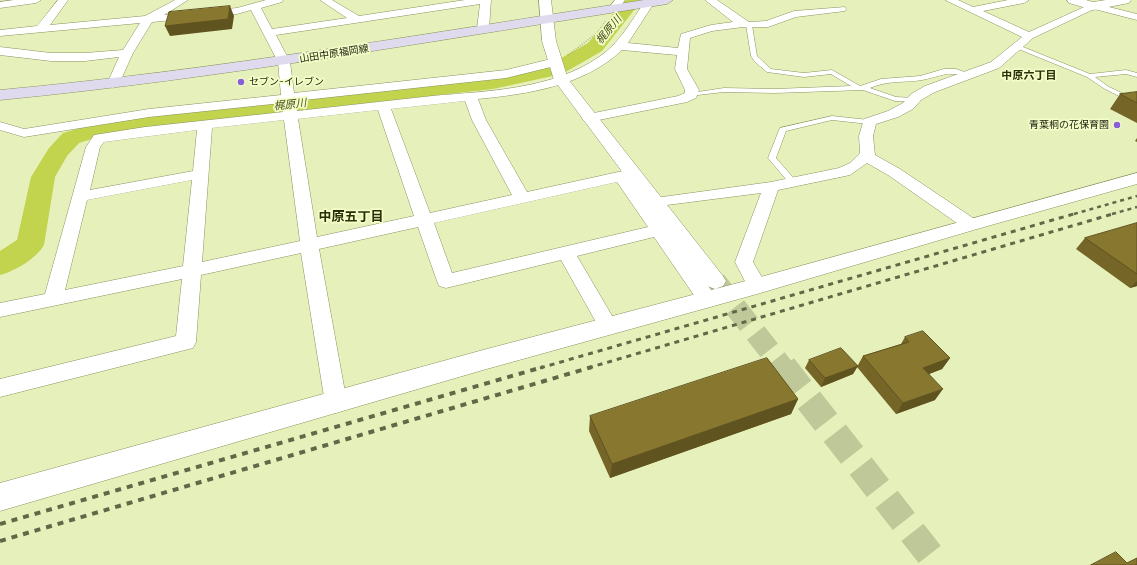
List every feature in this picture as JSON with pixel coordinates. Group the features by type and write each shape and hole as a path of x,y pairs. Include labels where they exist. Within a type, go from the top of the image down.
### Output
{"main road":[{"name":"山田中原福岡線","path":"1,95 113,84 284,62 617,6 667,0"}],"street":[{"path":"0,5 36,0"},
{"path":"41,29 63,0"},
{"path":"113,84 127,53 148,19 183,0"},
{"path":"0,33 237,11 278,0"},
{"path":"268,33 486,0 483,29"},
{"path":"545,0 545,18 558,71 627,175 659,230 711,290"},
{"path":"710,0 746,25"},
{"path":"589,118 682,99 690,95 692,90 681,69 686,36 711,28 768,24 794,14 841,9 833,0"},
{"path":"950,0 1029,36"},
{"path":"972,10 1024,0"},
{"path":"1073,0 1137,17"},
{"path":"655,203 771,187 834,175 855,166 866,158 868,154 866,136 869,122 893,114 908,106 914,99 930,89 967,74 995,65 1018,47 1029,36 1093,6 1125,0"},
{"path":"329,2 346,1"},
{"path":"329,2 358,19"},
{"path":"53,299 93,147 99,138 205,124 290,106 506,74 589,68 618,46 629,34 647,2"},
{"path":"255,6 284,62 308,244 336,403"},
{"path":"618,46 683,52"},
{"path":"0,51 51,57 85,57 127,53"},
{"path":"0,126 24,133 149,112 290,106 383,105 511,92 558,71"},
{"path":"470,96 478,120 522,198"},
{"path":"383,105 446,281 659,230"},
{"path":"0,388 186,342 205,124"},
{"path":"866,158 894,172 970,224"},
{"path":"79,197 201,174"},
{"path":"0,310 193,270 627,175"},
{"path":"627,175 655,203 711,290"},
{"path":"0,497 608,326 711,290 757,286 970,224 1137,178"},
{"path":"757,286 744,262 771,187"},
{"path":"566,252 608,326"}],"lane":[{"path":"746,25 753,41 751,46 752,52 769,71 804,75 832,72 861,88 896,99 914,99"},
{"path":"1018,47 1089,76 1107,88 1137,103"},
{"path":"690,95 724,90 775,91 861,88 881,82 921,78 944,71 956,71 967,74"},
{"path":"1089,76 1126,72 1137,75"},
{"path":"794,182 772,158 783,130 832,118 869,122"}],"path":[{"path":"558,71 577,50 596,34 617,6"}],"building":[{"path":"230,6 228,19 165,26 169,12"},
{"path":"1137,92 1137,103 1120,94"},
{"path":"1137,223 1137,274 1085,238"},
{"path":"923,331 950,358 923,368 943,389 903,403 863,356 909,342 905,337"},
{"path":"841,348 858,366 825,378 809,360"},
{"path":"767,358 798,399 612,464 590,416"},
{"path":"1116,552 1127,563 1137,558 1137,565 1091,565"}],"waterway":[{"name":"梶原川","path":"0,265 30,245 43,177 57,153 71,138 104,128 207,114 375,97 493,83 555,70 595,47 634,0"}],"tunnel":[{"path":"715,281 783,368"},
{"path":"783,367 938,565"}],"railway":[{"path":"1074,214 1137,196"},
{"path":"1112,214 1137,207"},
{"path":"540,368 1077,213"},
{"path":"588,368 1116,213"},
{"path":"0,524 543,367"},
{"path":"0,541 592,367"}],"place":[{"name":"セブン-イレブン","path":"241,82"},
{"name":"青葉桐の花保育園","path":"1117,125"}],"district":[{"name":"中原六丁目","path":"1029,76"},
{"name":"中原五丁目","path":"351,217"}]}
